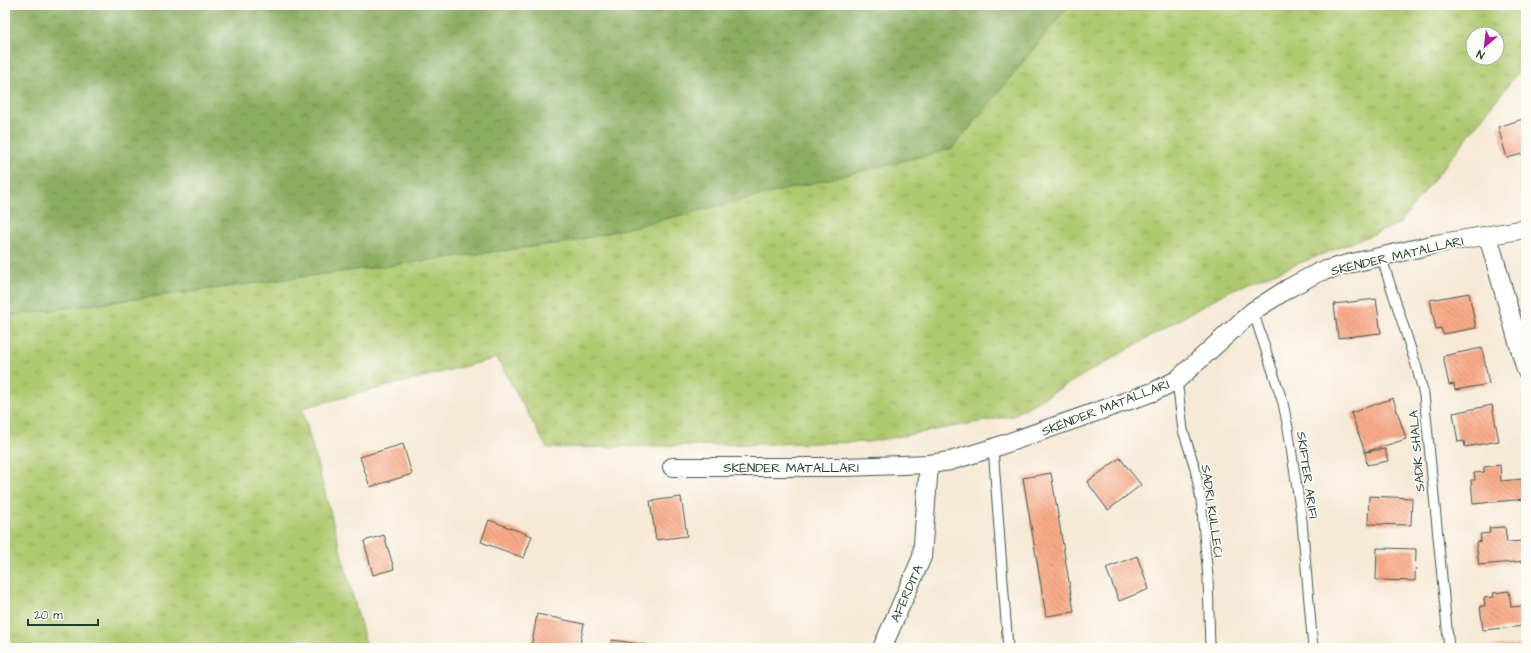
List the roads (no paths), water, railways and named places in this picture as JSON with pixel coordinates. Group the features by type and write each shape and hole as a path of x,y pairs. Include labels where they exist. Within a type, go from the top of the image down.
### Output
{"street":[{"name":"SKËNDER MATALLARI","path":"672,468 846,467 929,464 950,461 993,448 1153,392 1177,380 1254,311 1288,288 1319,272 1436,244 1526,229"},
{"path":"1488,236 1526,370"},
{"name":"AFËRDITA","path":"882,648 922,557 929,464"}],"lane":[{"name":"SADIK SHALA","path":"1381,256 1416,365 1424,395 1449,648"},
{"name":"SKIFTER ARIFI","path":"1254,311 1283,403 1288,428 1302,521 1313,648"},
{"name":"SADRI KULLECI","path":"1177,380 1183,430 1195,468 1201,500 1208,577 1210,648"},
{"path":"993,448 1008,648"}]}
